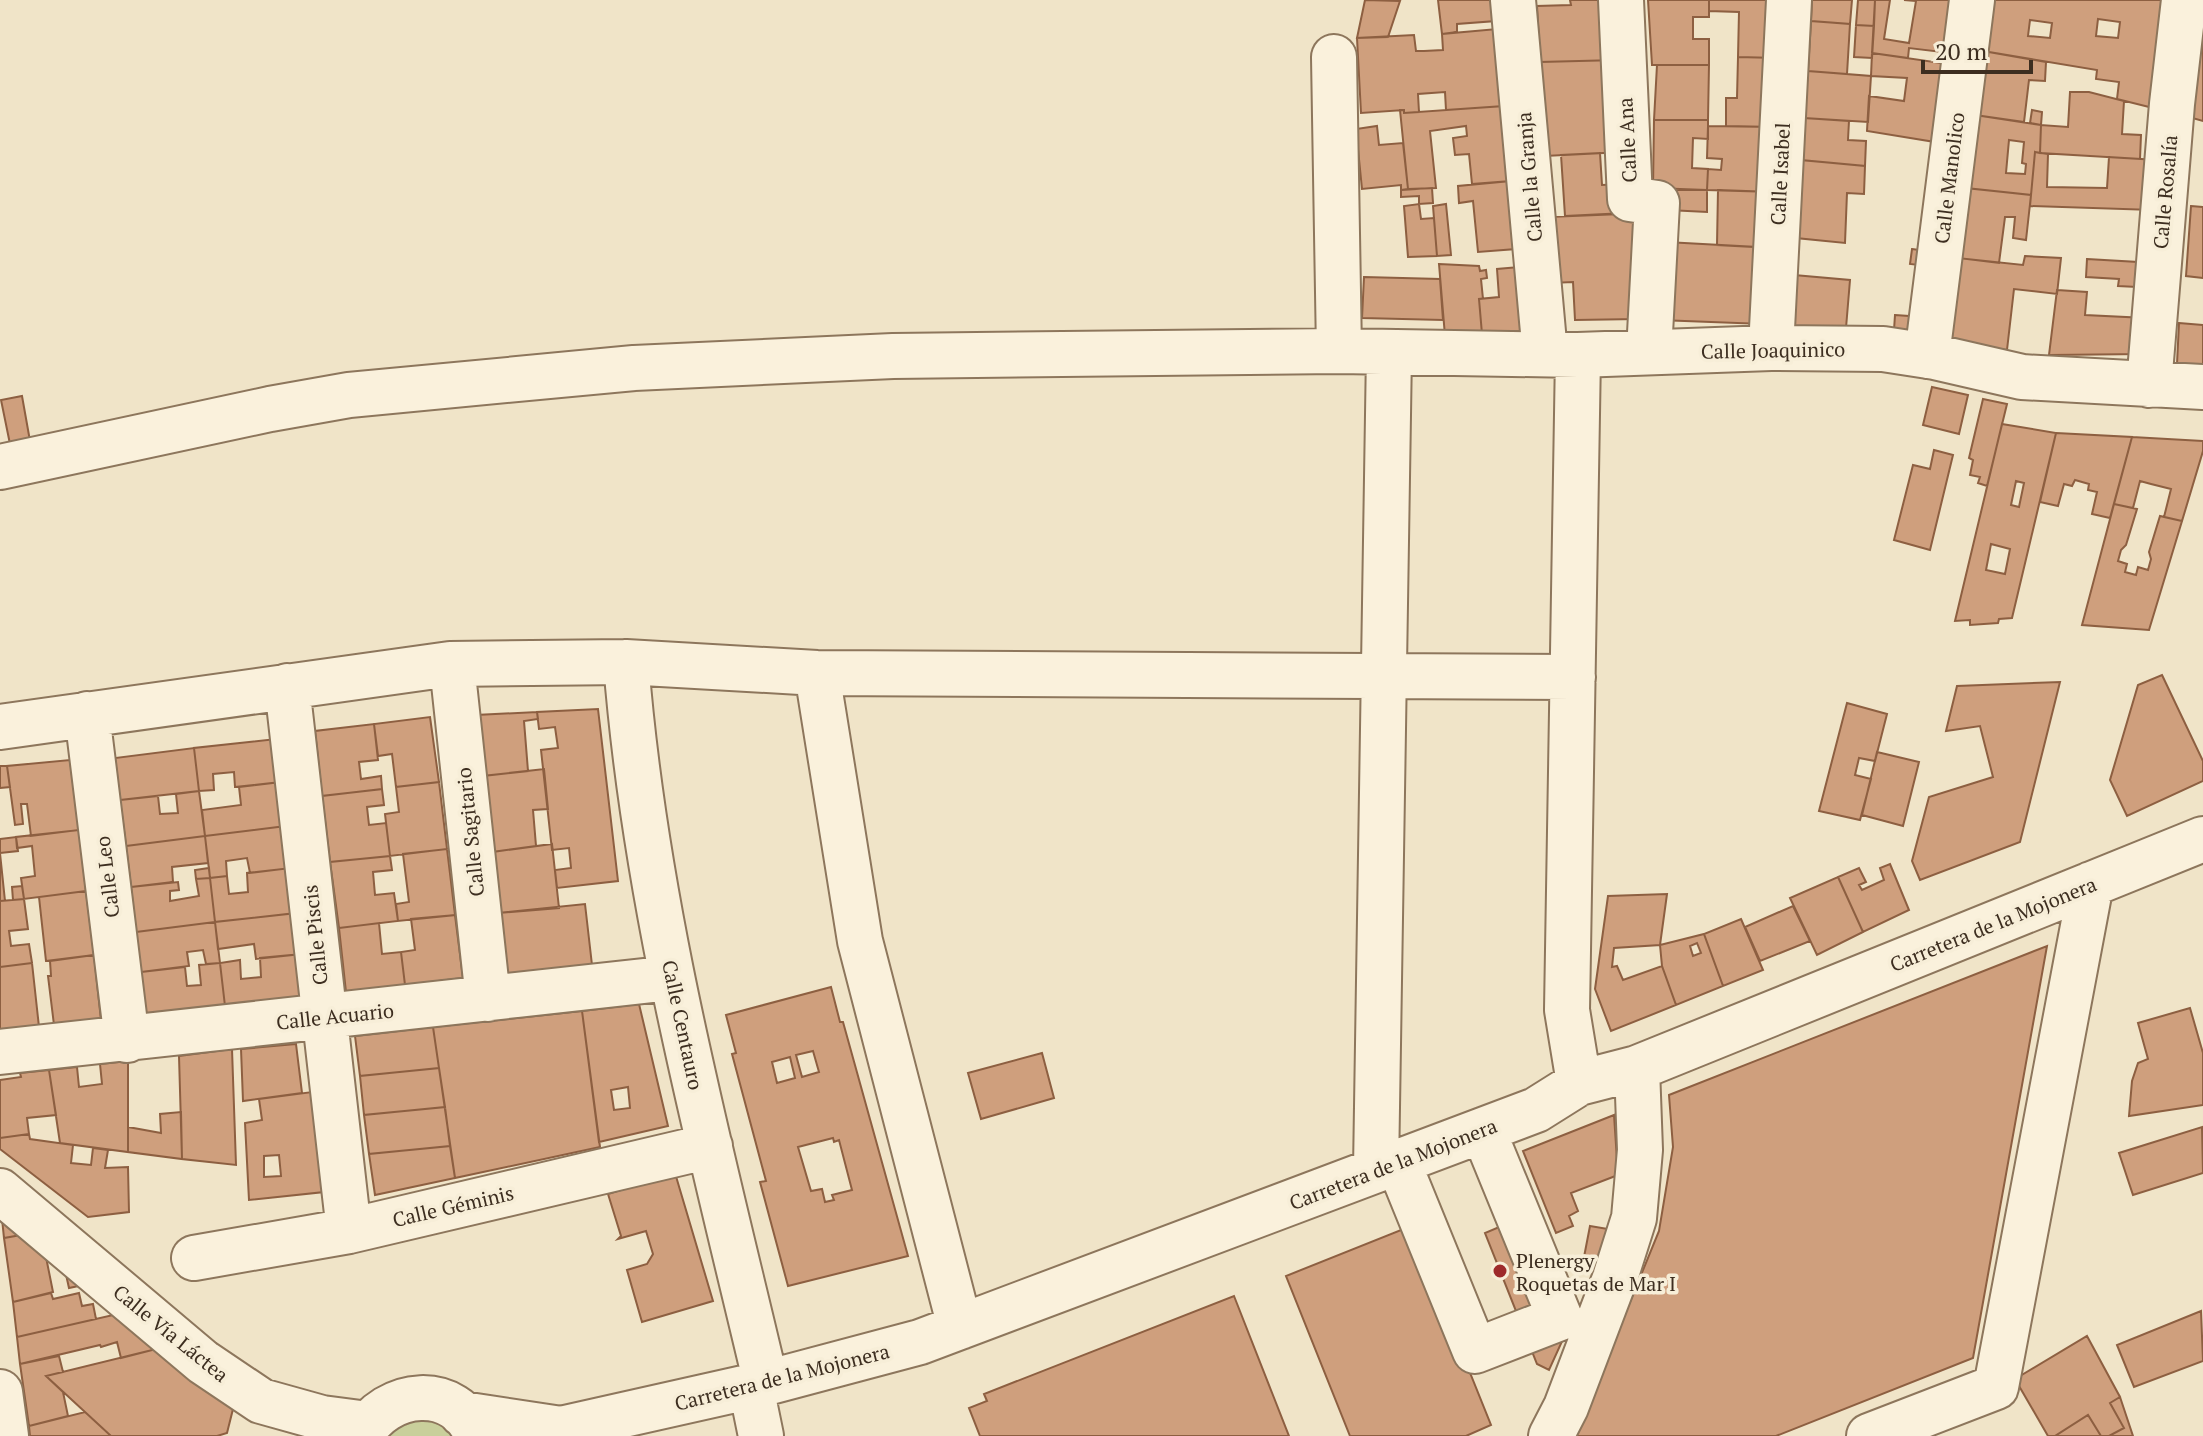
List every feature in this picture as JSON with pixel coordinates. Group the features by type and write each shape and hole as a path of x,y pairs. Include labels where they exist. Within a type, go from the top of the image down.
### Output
{"street":[{"name":"Calle la Granja","path":"1513,0 1561,355 1573,677 1567,1010 1579,1083"},
{"name":"Calle Ana","path":"1621,0 1630,199 1657,203 1649,352"},
{"name":"Calle Isabel","path":"1771,348 1789,0"},
{"name":"Calle Manolico","path":"1927,356 1972,0"},
{"name":"Calle Rosalía","path":"2149,385 2172,104 2184,0"},
{"path":"1334,57 1339,351"},
{"name":"Calle Joaquinico","path":"0,467 349,395 634,368 893,356 1339,351 1561,355 1771,348 1883,349 2022,377 2203,387"},
{"path":"1389,352 1384,676 1387,1166 1475,1351 1560,1318 1483,1130"},
{"path":"0,727 452,665 626,662 817,673 1573,677"},
{"name":"Calle Centauro","path":"626,662 630,716 671,978 710,1146 758,1385 761,1436"},
{"name":"Calle Sagitario","path":"452,665 488,999"},
{"path":"817,673 860,941 960,1327"},
{"name":"Calle Piscis","path":"287,686 349,1231"},
{"name":"Calle Leo","path":"87,714 127,1040"},
{"name":"Carretera de la Mojonera","path":"364,1430 389,1405 408,1398 436,1400 470,1425 556,1433 758,1385 920,1342 1536,1110 1579,1083 1637,1068 2203,839"},
{"path":"1869,1436 1996,1387 2091,884"},
{"name":"Calle Acuario","path":"0,1052 671,978"},
{"path":"1551,1436 1566,1407 1615,1278 1634,1218 1640,1150 1637,1068"},
{"name":"Calle Géminis","path":"194,1258 349,1231 710,1146"},
{"name":"Calle Vía Láctea","path":"0,1191 266,1419 322,1418 364,1430"},
{"path":"0,1392 6,1436"}],"green space":[{"path":"427,1416 459,1436 385,1436 395,1425"}],"building":[{"path":"1365,0 1400,1 1388,37 1357,38"},
{"path":"1438,0 1494,0 1496,21 1457,24 1457,32 1442,34"},
{"path":"1570,0 1615,0 1618,60 1540,62 1537,6 1571,5"},
{"path":"1648,0 1709,0 1709,17 1693,17 1693,39 1709,39 1709,65 1652,65"},
{"path":"1709,0 1778,0 1777,58 1738,57 1739,12 1709,11"},
{"path":"1812,0 1852,0 1850,24 1811,21"},
{"path":"1858,0 1875,0 1874,26 1856,25"},
{"path":"1875,0 1890,0 1884,39 1909,43 1916,1 1904,0 1959,0 1950,53 1909,48 1908,58 1872,53"},
{"path":"1989,0 2168,0 2157,109 2117,99 2119,82 2096,79 2097,70 1983,51","holes":["2098,19 2120,22 2118,38 2096,36","2030,20 2052,23 2050,38 2028,36"]},
{"path":"2203,0 2203,121 2189,117"},
{"path":"1811,21 1850,24 1847,74 1808,71"},
{"path":"1856,25 1874,26 1872,58 1854,57"},
{"path":"1497,29 1504,106 1446,110 1445,92 1418,94 1419,112 1361,113 1357,38 1414,35 1416,51 1443,50 1442,34"},
{"path":"1983,51 2046,62 2045,81 2029,80 2024,122 1975,115"},
{"path":"1872,53 1948,64 1935,142 1867,131 1869,96 1904,101 1907,78 1871,76"},
{"path":"1738,57 1777,58 1775,127 1726,126 1726,98 1737,98"},
{"path":"1618,60 1623,152 1545,156 1540,62"},
{"path":"1657,65 1709,65 1708,120 1654,120"},
{"path":"1808,71 1871,76 1868,122 1804,118"},
{"path":"2070,92 2089,92 2124,101 2122,134 2141,135 2140,159 2040,153 2041,125 2068,127"},
{"path":"1504,106 1511,181 1472,184 1469,154 1455,155 1453,138 1467,136 1466,126 1430,131 1436,188 1408,189 1400,110 1404,113"},
{"path":"2032,110 2042,112 2041,125 2030,123"},
{"path":"1975,115 2041,125 2040,153 2035,152 2031,195 1966,188","holes":["2009,140 2024,142 2022,163 2026,164 2025,174 2006,173"]},
{"path":"1804,118 1849,121 1848,140 1866,141 1865,166 1801,160"},
{"path":"1654,120 1708,120 1708,139 1693,138 1692,168 1708,169 1707,190 1653,188"},
{"path":"1377,126 1379,145 1403,143 1408,189 1401,190 1401,185 1362,189 1356,129"},
{"path":"1708,126 1775,127 1773,192 1707,190 1708,169 1721,170 1722,159 1707,158"},
{"path":"2035,152 2048,154 2047,187 2107,188 2109,157 2157,160 2153,210 2030,206"},
{"path":"1600,153 1602,185 1624,184 1626,213 1565,216 1561,155"},
{"path":"1801,160 1865,166 1864,194 1847,193 1845,243 1796,238"},
{"path":"1511,181 1516,249 1478,252 1473,201 1459,203 1458,186"},
{"path":"1432,188 1433,203 1419,204 1419,196 1401,197 1401,190"},
{"path":"1966,188 2031,195 2026,240 2013,238 2015,217 2005,217 1999,263 1958,258"},
{"path":"1670,190 1707,190 1707,212 1668,210"},
{"path":"1718,190 1773,192 1772,248 1717,245"},
{"path":"1419,204 1421,219 1434,218 1437,256 1408,257 1404,206"},
{"path":"1446,204 1451,255 1437,256 1433,206"},
{"path":"2191,206 2203,207 2203,278 2186,276"},
{"path":"1646,213 1638,319 1575,320 1573,282 1551,283 1548,217"},
{"path":"1666,242 1757,247 1763,324 1659,320"},
{"path":"1912,249 1927,251 1926,266 1910,264"},
{"path":"2025,256 2061,258 2057,294 2014,289 2007,350 1947,343 1958,258 2023,265"},
{"path":"2087,259 2138,262 2137,287 2118,286 2119,279 2086,277"},
{"path":"1439,264 1479,266 1480,271 1486,270 1487,278 1481,279 1483,299 1479,299 1482,334 1445,336"},
{"path":"1519,267 1524,331 1482,334 1479,299 1499,297 1497,269"},
{"path":"1794,275 1850,280 1846,328 1790,326"},
{"path":"1364,277 1440,279 1443,320 1362,318"},
{"path":"2057,290 2087,292 2085,315 2146,318 2144,354 2049,355"},
{"path":"1895,315 1923,317 1922,331 1894,330"},
{"path":"2179,323 2203,325 2203,367 2177,364"},
{"path":"1932,387 1968,395 1959,434 1923,425"},
{"path":"22,396 30,441 10,444 1,400"},
{"path":"1983,399 2007,404 1987,486 1978,483 1980,477 1970,475 1973,460 1969,458"},
{"path":"2002,424 2056,433 2012,618 1999,619 1998,623 1970,625 1970,620 1955,621","holes":["2016,481 2024,483 2019,507 2011,505","1991,544 2010,549 2005,574 1986,570"]},
{"path":"2056,433 2132,437 2110,518 2092,514 2097,492 2088,490 2089,484 2075,480 2072,486 2064,484 2058,506 2040,502"},
{"path":"2132,437 2203,441 2203,451 2182,521 2164,517 2171,489 2140,481 2133,508 2114,504"},
{"path":"1934,450 1953,455 1930,550 1894,540 1913,465 1930,469"},
{"path":"2114,504 2137,509 2118,561 2127,564 2125,572 2136,575 2138,567 2148,570 2149,552 2160,516 2182,521 2149,630 2082,625"},
{"path":"2162,675 2203,761 2203,781 2127,816 2110,780 2138,685"},
{"path":"2060,682 2020,842 1920,880 1912,861 1929,797 1993,777 1980,726 1946,731 1957,686"},
{"path":"1847,703 1887,714 1875,761 1859,758 1855,775 1871,779 1860,820 1819,811"},
{"path":"598,709 618,881 557,888 555,870 571,868 569,848 552,850 541,750 558,748 555,727 539,729 537,712"},
{"path":"537,712 538,719 524,721 528,771 484,776 476,715"},
{"path":"430,717 439,782 396,787 392,754 378,756 374,724"},
{"path":"374,724 378,760 359,762 361,779 381,776 382,789 322,796 315,731"},
{"path":"276,739 281,782 235,787 234,772 213,774 214,790 199,791 194,748"},
{"path":"194,748 199,791 120,800 115,758"},
{"path":"1877,752 1919,762 1903,826 1862,815"},
{"path":"70,760 79,830 31,836 27,804 21,804 23,824 15,825 7,766"},
{"path":"0,766 7,766 10,787 0,788"},
{"path":"544,769 548,809 533,810 536,846 492,852 483,776"},
{"path":"281,782 286,826 205,836 202,810 241,805 239,787"},
{"path":"439,782 447,849 390,856 385,814 399,812 396,787"},
{"path":"382,789 384,805 367,807 369,825 386,823 390,856 330,862 322,796"},
{"path":"199,791 205,836 126,846 120,800 158,796 160,814 178,813 176,794"},
{"path":"286,826 291,868 250,873 247,858 226,861 227,876 210,878 205,836"},
{"path":"79,830 86,891 24,899 21,878 35,876 32,846 17,848 16,837"},
{"path":"205,836 208,863 172,867 173,882 131,887 126,846"},
{"path":"16,837 18,851 0,853 0,839"},
{"path":"552,844 559,908 499,913 492,852"},
{"path":"447,849 455,915 398,921 396,904 409,902 403,854"},
{"path":"0,853 5,901 0,901"},
{"path":"390,856 392,870 373,872 375,895 394,893 398,921 339,928 330,862"},
{"path":"1890,864 1909,910 1863,932 1838,877 1859,868 1866,882 1859,885 1862,890 1884,880 1880,868"},
{"path":"209,868 210,878 196,879 195,870"},
{"path":"291,868 296,913 215,922 210,878 227,876 229,894 248,892 247,873"},
{"path":"1838,877 1863,932 1817,955 1790,898"},
{"path":"210,878 215,922 136,932 131,887 178,882 179,890 170,891 170,901 199,896 196,879"},
{"path":"22,886 24,899 13,900 12,887"},
{"path":"86,891 94,955 46,961 39,897"},
{"path":"1667,894 1660,945 1614,948 1612,967 1617,966 1623,980 1662,966 1676,1005 1611,1031 1595,989 1608,896"},
{"path":"24,899 28,929 9,931 11,946 29,944 32,963 0,967 0,901"},
{"path":"585,904 592,965 507,974 499,913"},
{"path":"1793,906 1810,941 1760,961 1745,927"},
{"path":"296,913 301,954 256,959 254,944 218,949 215,922"},
{"path":"455,915 463,978 405,985 401,952 415,950 411,919"},
{"path":"1741,919 1763,970 1723,986 1704,934"},
{"path":"215,922 220,963 206,964 203,950 187,952 189,966 141,972 136,932"},
{"path":"379,923 382,954 401,952 405,985 346,992 339,928"},
{"path":"1704,934 1723,986 1676,1005 1662,966 1660,945","holes":["1697,943 1701,953 1693,956 1690,946"]},
{"path":"2047,946 1973,1358 1776,1436 1572,1436 1659,1231 1673,1147 1669,1095"},
{"path":"301,954 306,997 225,1006 220,963 240,960 241,979 261,977 260,958"},
{"path":"94,955 101,1020 54,1025 48,976 51,976 50,961"},
{"path":"32,963 39,1027 0,1032 0,967"},
{"path":"220,963 225,1006 146,1015 141,972 185,967 187,986 201,985 199,965"},
{"path":"831,987 908,1256 788,1286 760,1182 766,1181 732,1054 736,1053 726,1015","holes":["813,1051 819,1072 802,1077 796,1055","790,1057 795,1078 777,1083 772,1062","833,1138 834,1142 839,1140 852,1190 832,1195 834,1200 825,1202 822,1189 811,1191 798,1147"]},
{"path":"639,1004 668,1126 599,1142 582,1011","holes":["628,1087 630,1108 614,1110 611,1090"]},
{"path":"2190,1008 2203,1053 2203,1105 2129,1116 2132,1081 2138,1063 2148,1059 2138,1023"},
{"path":"582,1011 600,1147 455,1178 433,1027"},
{"path":"433,1027 439,1068 360,1076 355,1036"},
{"path":"296,1044 302,1093 243,1101 241,1049"},
{"path":"232,1049 236,1165 182,1159 179,1056"},
{"path":"1042,1053 1054,1098 981,1119 968,1073"},
{"path":"128,1061 128,1152 60,1143 49,1070 77,1067 79,1087 102,1084 100,1064"},
{"path":"439,1068 445,1107 364,1115 360,1076"},
{"path":"49,1070 56,1115 27,1118 29,1134 0,1138 0,1080 21,1077 20,1073"},
{"path":"312,1092 324,1192 249,1200 245,1123 262,1120 259,1099","holes":["279,1155 281,1176 264,1177 264,1156"]},
{"path":"445,1107 450,1146 369,1154 364,1115"},
{"path":"181,1112 182,1159 128,1152 128,1127 161,1133 160,1114"},
{"path":"1614,1115 1618,1175 1571,1193 1578,1211 1569,1216 1573,1226 1556,1233 1523,1151"},
{"path":"2202,1127 2203,1173 2133,1195 2119,1153"},
{"path":"29,1134 30,1139 73,1145 71,1163 91,1165 93,1148 108,1150 105,1168 128,1167 129,1212 88,1217 0,1149 0,1138"},
{"path":"450,1146 455,1178 375,1195 369,1154"},
{"path":"675,1173 713,1301 642,1322 627,1270 647,1264 653,1254 646,1231 618,1239 621,1236 608,1194"},
{"path":"1,1209 38,1232 4,1238"},
{"path":"1525,1216 1569,1326 1549,1370 1537,1364 1485,1233"},
{"path":"1411,1226 1491,1425 1466,1436 1350,1436 1286,1276"},
{"path":"1590,1226 1608,1229 1596,1272 1589,1270 1593,1259 1584,1257"},
{"path":"38,1232 42,1237 53,1292 13,1302 4,1238"},
{"path":"65,1270 93,1283 69,1288"},
{"path":"51,1293 53,1299 79,1293 82,1306 93,1304 96,1319 17,1337 13,1302"},
{"path":"1234,1296 1289,1436 980,1436 969,1408 987,1401 984,1394"},
{"path":"2201,1311 2203,1361 2134,1387 2117,1345"},
{"path":"126,1312 164,1347 121,1358 117,1342 20,1364 17,1337"},
{"path":"2087,1336 2120,1397 2110,1403 2124,1428 2109,1436 2101,1436 2088,1415 2055,1436 2048,1436 2015,1379"},
{"path":"164,1347 233,1409 227,1433 217,1436 111,1436 46,1376"},
{"path":"59,1356 63,1372 46,1376 63,1392 68,1416 29,1426 20,1364"},
{"path":"2120,1397 2133,1436 2109,1436 2124,1428 2110,1403"},
{"path":"85,1412 111,1436 30,1436 29,1426"},
{"path":"2088,1415 2101,1436 2055,1436"}],"place":[{"name":"Plenergy Roquetas de Mar I","path":"1500,1271"}]}
